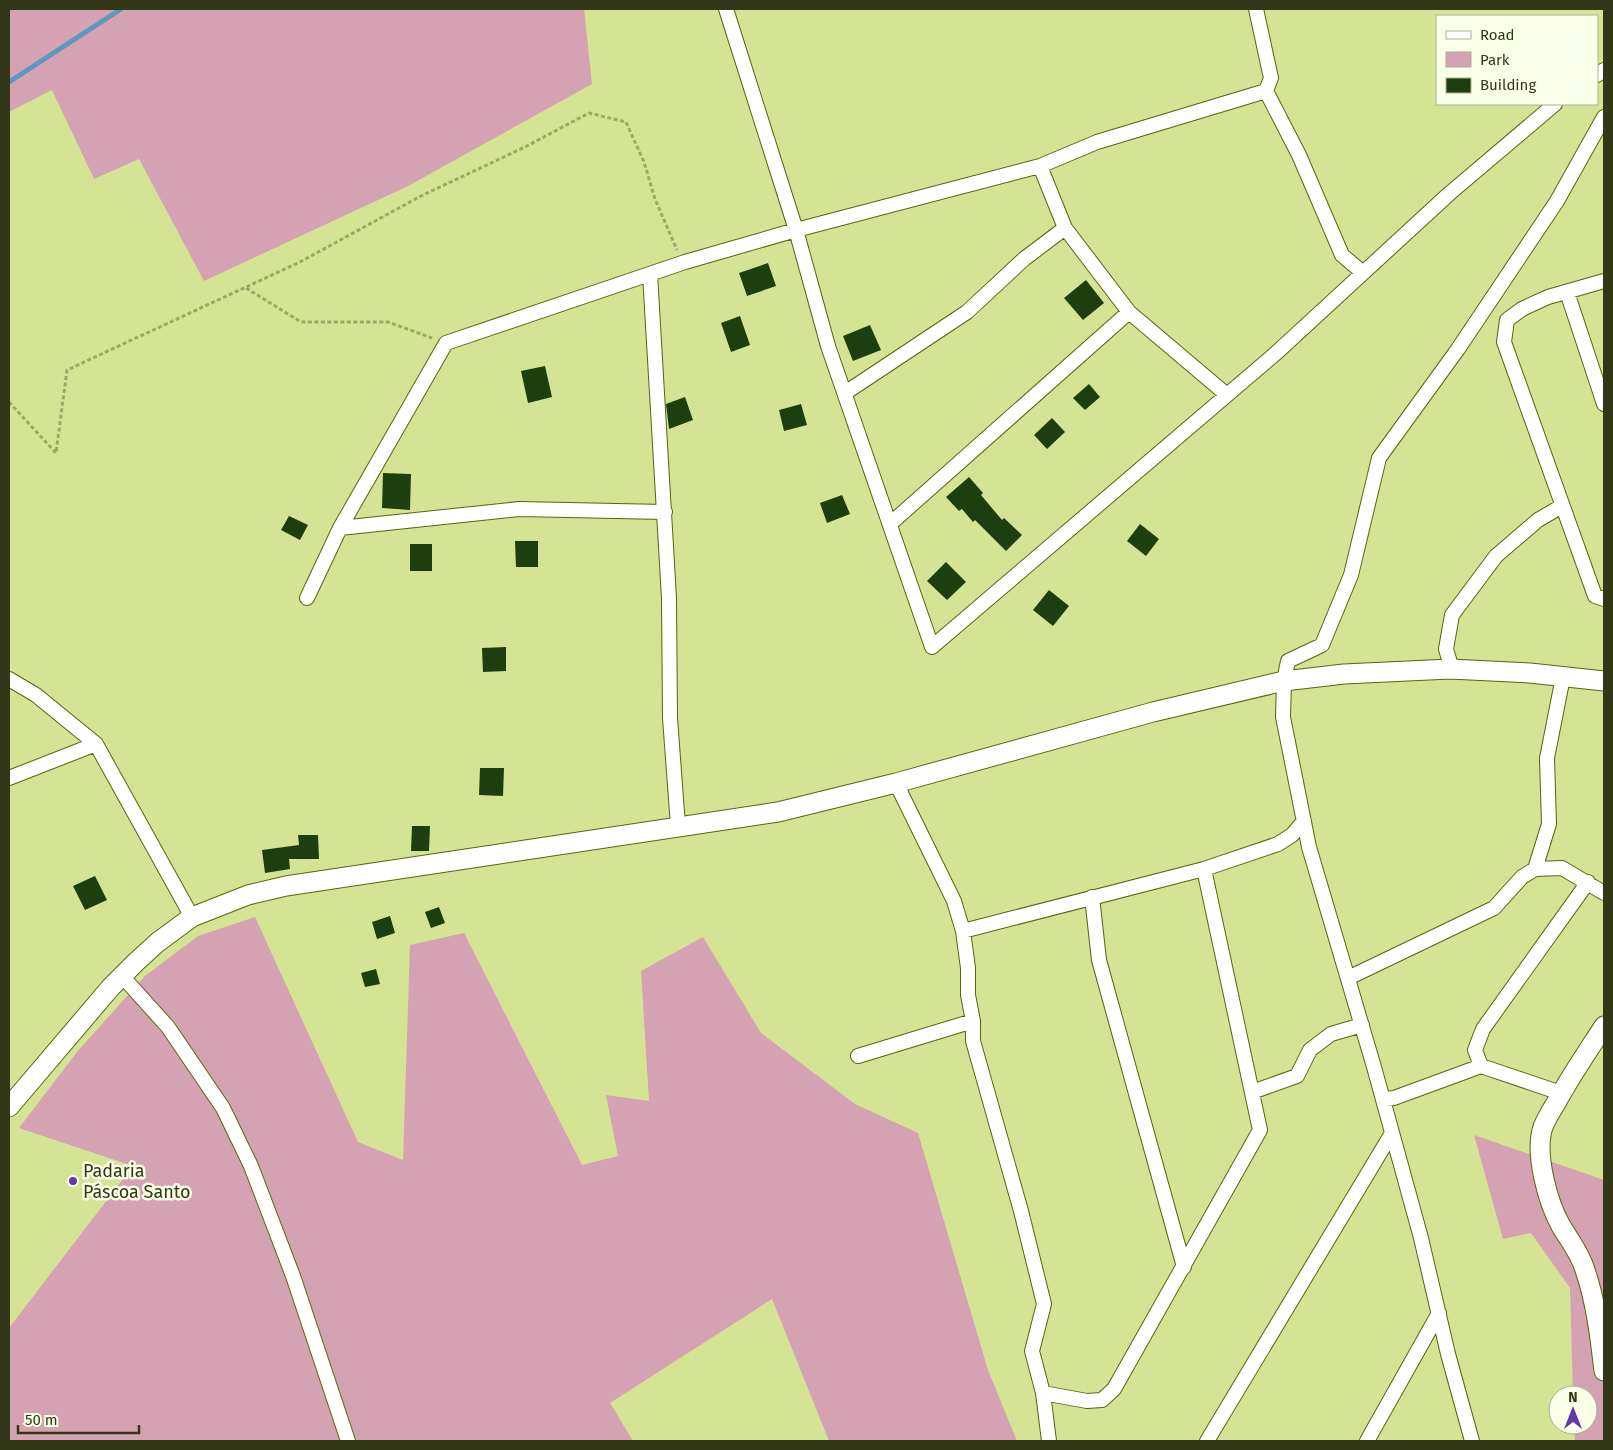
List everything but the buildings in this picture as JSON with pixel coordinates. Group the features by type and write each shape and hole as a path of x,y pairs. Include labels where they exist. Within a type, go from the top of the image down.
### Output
{"street":[{"path":"726,9 796,230 828,346 932,647 1227,395 1450,193 1554,105"},
{"path":"1256,9 1271,78 1266,91 1299,155 1342,255 1363,273"},
{"path":"307,598 340,528 446,343 684,262 796,230 1040,166 1097,142 1266,91"},
{"path":"1472,1441 1422,1238 1309,847 1283,717 1284,681 1288,661 1322,645 1351,575 1379,458 1458,349 1557,201 1604,117"},
{"path":"1040,166 1065,228 1129,312 1227,395"},
{"path":"845,393 967,312 1024,259 1065,228"},
{"path":"650,274 670,598 670,718 678,826"},
{"path":"1604,281 1548,297 1522,309 1507,320 1504,342 1595,596 1604,599"},
{"path":"1567,292 1604,404"},
{"path":"890,524 1129,312"},
{"path":"1450,669 1451,666 1446,649 1452,615 1496,556 1538,520 1562,506"},
{"path":"340,528 519,508 665,512"},
{"path":"9,1107 15,1090 122,976 158,942 192,918 248,895 286,886 778,812 896,783 1143,715 1284,681 1344,674 1450,669 1604,681"},
{"path":"1535,868 1549,824 1547,758 1563,677"},
{"path":"9,679 36,694 96,744 192,918"},
{"path":"9,778 96,744"},
{"path":"896,783 954,901 963,931 974,1041 1021,1211 1044,1304 1032,1351 1043,1393 1049,1441"},
{"path":"963,931 1204,869 1278,844 1292,835 1304,821"},
{"path":"1348,978 1494,908 1522,877 1535,868 1562,868 1604,893"},
{"path":"1043,1393 1087,1402 1102,1400 1114,1389 1260,1130 1204,869"},
{"path":"1481,1066 1475,1050 1482,1029 1588,882"},
{"path":"1092,897 1099,960 1184,1267"},
{"path":"122,976 168,1027 223,1108 251,1166 293,1276 348,1441"},
{"path":"858,1056 973,1021"},
{"path":"1252,1092 1297,1076 1310,1050 1330,1034 1362,1025"},
{"path":"1604,1026 1561,1093 1543,1126 1539,1143 1540,1161 1552,1205 1560,1225 1578,1252 1585,1269 1600,1332 1604,1371"},
{"path":"1383,1100 1394,1098 1481,1066 1561,1093"},
{"path":"1208,1441 1392,1133"},
{"path":"1368,1441 1439,1313"}],"path":[{"path":"9,402 56,453 67,370 300,262 421,196 525,148 589,113 626,122 644,162 655,199 673,243 684,262"},
{"path":"245,288 301,322 388,322 446,343"}],"green space":[{"path":"9,9 584,9 592,84 408,186 204,281 139,159 94,179 52,90 9,112"},
{"path":"255,917 358,1142 403,1160 410,945 464,933 582,1165 618,1156 606,1095 649,1101 641,971 703,937 761,1033 855,1104 918,1133 988,1370 1017,1441 829,1441 772,1299 610,1403 633,1441 9,1441 9,1328 133,1166 19,1128 77,1052 145,976 198,936"},
{"path":"1474,1135 1604,1180 1604,1441 1575,1441 1575,1435 1598,1435 1598,1385 1573,1385 1570,1288 1531,1233 1503,1239"}],"waterway":[{"path":"9,82 121,9"}],"place":[{"name":"Padaria Páscoa Santo","path":"73,1181"}]}
